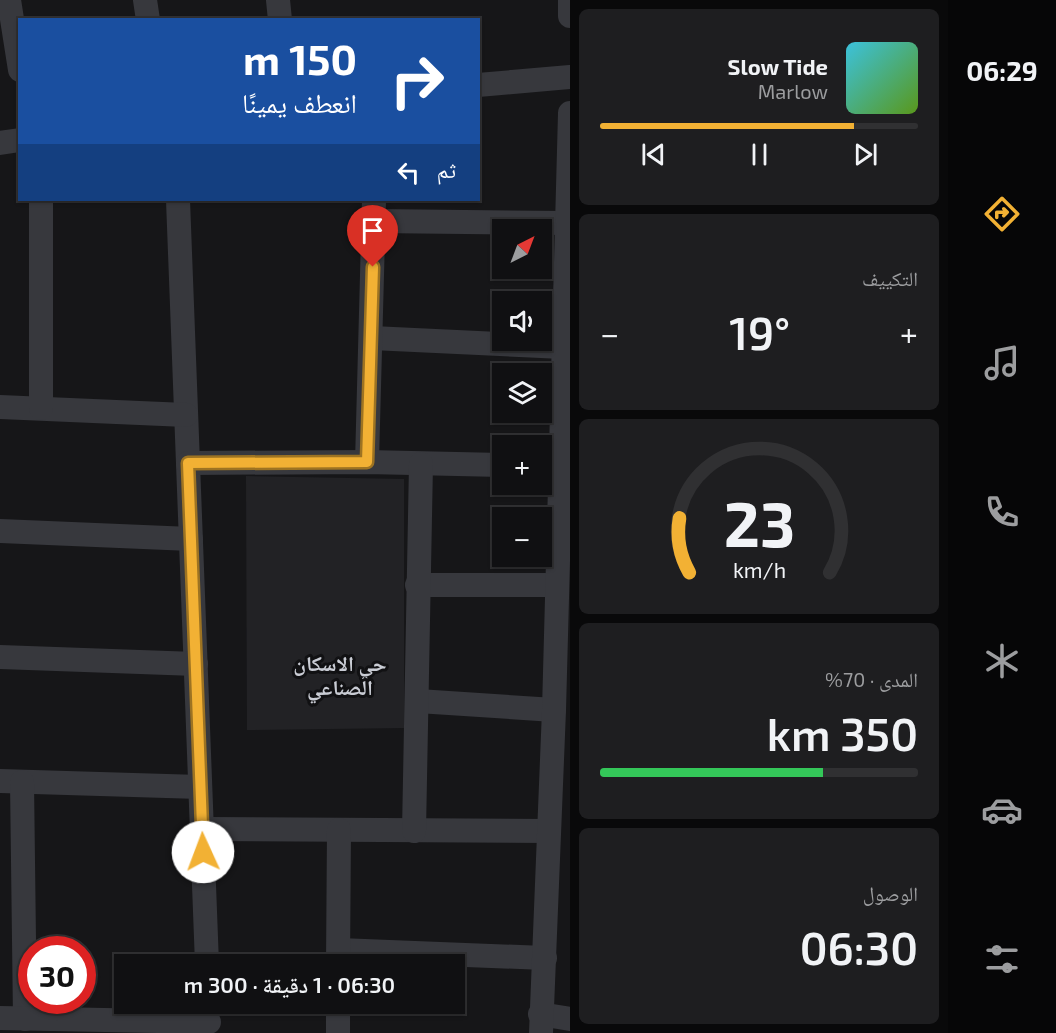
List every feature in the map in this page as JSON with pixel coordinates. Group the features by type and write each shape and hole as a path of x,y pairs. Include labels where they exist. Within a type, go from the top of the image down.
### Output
{"street":[{"path":"0,1 9,0 18,57"},
{"path":"145,0 148,18"},
{"path":"278,0 280,18"},
{"path":"570,0 570,16"},
{"path":"480,85 570,77"},
{"path":"552,447 563,347 568,257 570,113"},
{"path":"0,143 18,140"},
{"path":"41,201 41,408"},
{"path":"178,201 207,954"},
{"path":"367,462 374,210 567,223"},
{"path":"372,338 563,347"},
{"path":"0,407 186,414"},
{"path":"188,463 367,462 492,465"},
{"path":"414,831 418,701 417,585 422,464"},
{"path":"552,495 556,585 554,710 560,766 549,831 545,958 540,1023 570,1019"},
{"path":"0,531 191,539"},
{"path":"417,585 556,585"},
{"path":"0,657 196,664"},
{"path":"418,701 554,710"},
{"path":"25,1019 11,782 200,787"},
{"path":"202,830 549,831"},
{"path":"338,954 339,830"},
{"path":"465,958 545,958"},
{"path":"338,1014 338,1033"},
{"path":"0,1018 209,1020"}],"shaded area":[{"path":"246,476 404,479 404,728 247,730"}],"district":[{"name":"حي الاسكان الصناعي","path":"340,674"}],"route":[{"path":"203,852 188,463 367,462 373,267"}]}
